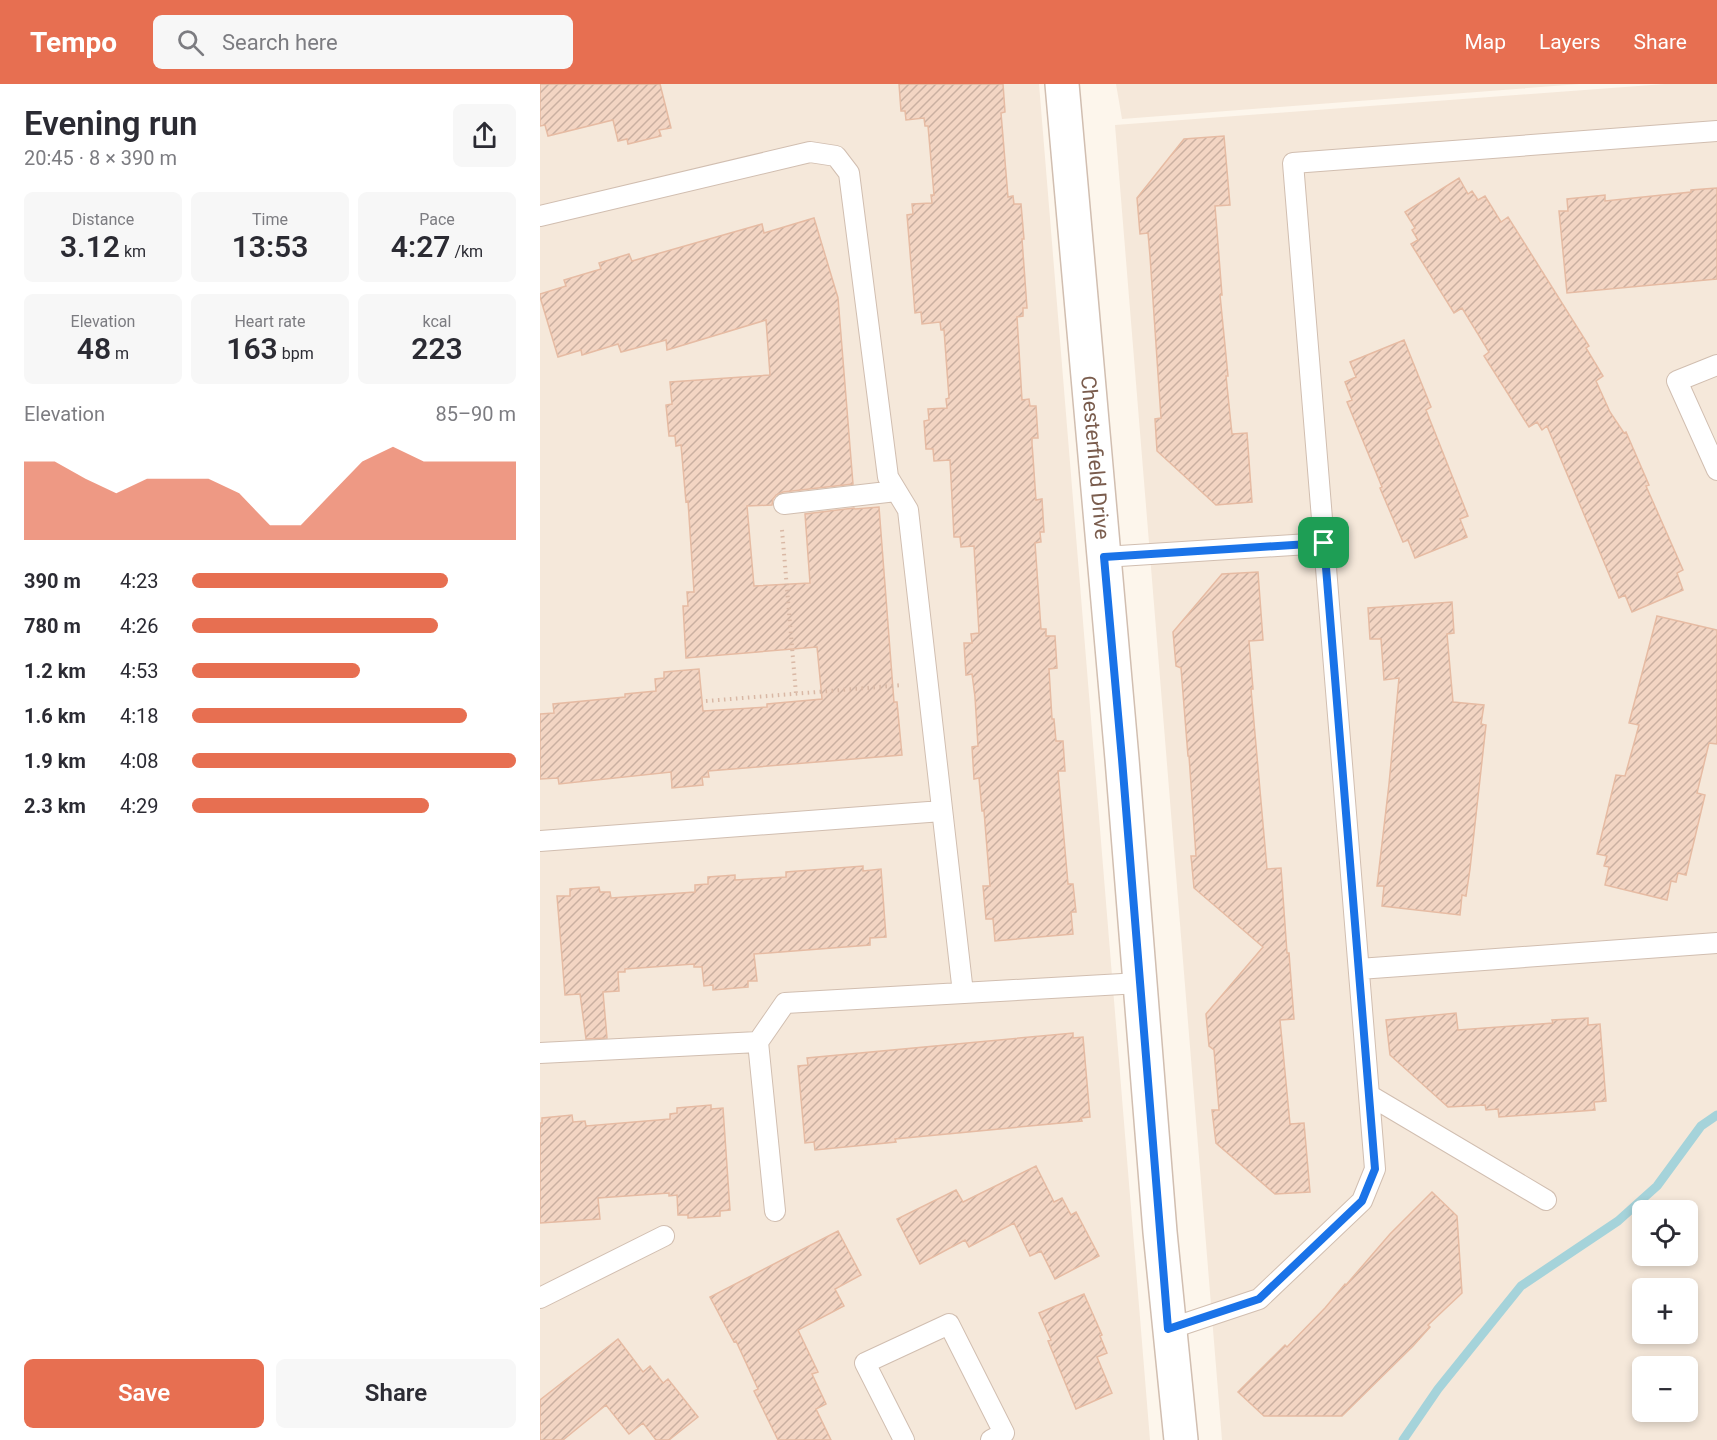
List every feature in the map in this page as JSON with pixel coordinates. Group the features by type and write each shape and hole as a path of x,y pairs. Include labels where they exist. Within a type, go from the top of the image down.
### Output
{"street":[{"name":"Chesterfield Drive","path":"1062,84 1168,1329 1181,1440"}],"lane":[{"path":"1168,1329 1259,1299 1362,1201 1375,1169 1293,164 1717,131"},
{"path":"540,216 810,152 836,156 849,173 888,477 908,510 963,993"},
{"path":"1717,365 1677,381 1717,470"},
{"path":"784,504 896,491"},
{"path":"1104,557 1324,543"},
{"path":"540,841 942,810"},
{"path":"1359,969 1717,943"},
{"path":"775,1211 758,1042 785,1003 1140,983"},
{"path":"540,1053 758,1042"},
{"path":"1369,1095 1546,1200"},
{"path":"540,1298 664,1236"},
{"path":"904,1440 866,1363 950,1324 1004,1433 991,1440"}],"path":[{"path":"781,524 796,694"},
{"path":"706,701 927,683"}],"shaded area":[{"path":"540,84 1039,84 1150,1440 540,1440"},
{"path":"1116,84 1580,84 1122,119"},
{"path":"1665,84 1717,84 1717,1440 1222,1440 1115,125"}],"building":[{"path":"540,84 660,84 671,128 659,130 661,136 628,144 627,139 618,141 613,120 548,136 545,125 540,126"},
{"path":"899,84 1003,84 1005,112 1001,113 1008,197 1013,196 1014,204 1021,204 1024,239 1022,239 1027,308 1023,308 1023,316 1017,317 1022,400 1029,399 1030,406 1036,406 1038,438 1032,438 1032,443 1036,500 1042,499 1044,532 1040,532 1041,542 1035,543 1041,629 1046,629 1046,636 1055,636 1057,668 1049,669 1052,719 1054,719 1056,741 1063,741 1065,771 1058,771 1068,884 1073,884 1076,912 1071,912 1073,934 995,941 993,919 986,919 983,886 990,886 984,811 982,811 979,778 974,779 972,747 978,746 975,697 972,674 966,675 964,643 972,643 971,634 979,633 974,546 961,547 960,537 954,537 950,460 934,461 933,449 926,449 924,421 929,420 928,409 947,408 946,399 949,398 944,330 941,330 940,322 922,324 921,312 915,313 907,215 913,214 912,204 932,203 931,195 934,195 928,126 925,126 924,118 906,120 905,111 901,111"},
{"path":"1224,136 1230,205 1215,206 1222,295 1220,295 1228,376 1226,376 1232,434 1247,433 1252,502 1216,505 1157,451 1155,419 1161,418 1150,256 1148,233 1140,234 1137,198 1184,139"},
{"path":"1459,178 1468,194 1472,191 1478,200 1485,196 1501,222 1508,217 1589,346 1586,348 1603,376 1596,381 1610,412 1624,433 1626,432 1649,485 1646,486 1683,570 1677,573 1683,590 1632,612 1625,595 1619,598 1547,426 1542,430 1537,422 1529,427 1484,356 1489,352 1462,308 1454,313 1411,244 1418,240 1412,230 1415,228 1405,212"},
{"path":"1717,188 1717,279 1567,293 1559,211 1568,211 1567,199 1605,195 1605,201"},
{"path":"814,218 838,298 853,484 783,492 776,495 772,505 747,506 754,586 810,583 805,514 879,507 894,702 897,702 902,755 708,771 709,777 702,777 703,785 672,788 671,772 559,784 558,778 540,779 540,714 554,713 553,704 625,697 625,694 656,691 655,679 664,678 664,672 699,669 703,711 767,707 767,704 822,699 817,647 686,658 683,606 688,606 687,592 694,592 688,501 686,502 681,445 676,446 675,436 669,436 666,405 672,404 670,382 770,375 766,320 667,350 666,340 621,352 618,344 582,355 581,350 558,357 540,297 540,294 566,286 564,280 601,269 599,263 629,254 632,261 762,224 764,233"},
{"path":"1404,340 1431,407 1426,410 1468,516 1460,519 1467,537 1415,558 1408,540 1403,542 1380,488 1382,487 1347,402 1352,400 1345,382 1356,377 1350,362"},
{"path":"1258,572 1263,640 1249,641 1253,689 1251,689 1267,869 1281,868 1287,953 1289,953 1294,1019 1280,1020 1290,1124 1304,1123 1310,1192 1275,1194 1216,1143 1212,1110 1219,1110 1214,1050 1209,1046 1206,1014 1263,947 1194,888 1191,856 1196,856 1189,756 1181,668 1176,666 1173,632 1222,574"},
{"path":"1452,602 1454,633 1447,634 1453,702 1484,705 1481,724 1486,725 1470,869 1466,896 1462,895 1460,915 1382,906 1384,886 1377,886 1399,678 1384,680 1381,639 1370,639 1368,608"},
{"path":"1657,616 1717,630 1717,744 1709,743 1697,793 1705,795 1686,875 1678,873 1676,882 1671,881 1667,900 1605,885 1609,867 1604,866 1607,856 1597,854 1616,775 1625,776 1639,725 1629,723"},
{"path":"863,866 863,871 881,869 886,937 870,938 870,945 754,954 757,981 748,981 748,987 713,990 713,985 704,986 702,967 694,967 694,964 625,969 625,972 618,972 619,991 603,992 607,1038 586,1039 580,994 565,995 557,896 570,896 570,889 599,887 600,892 610,892 611,898 695,892 695,885 708,884 708,877 735,875 735,880 786,877 786,872"},
{"path":"1456,1013 1458,1030 1588,1018 1588,1025 1600,1024 1606,1101 1594,1102 1595,1110 1499,1117 1498,1109 1486,1110 1485,1105 1448,1107 1390,1055 1386,1020"},
{"path":"1073,1033 1073,1038 1083,1037 1090,1117 1081,1118 1082,1121 895,1139 896,1142 815,1150 814,1142 805,1143 798,1066 808,1065 807,1058"},
{"path":"711,1105 711,1109 723,1108 730,1210 720,1211 720,1216 688,1218 688,1215 678,1215 677,1195 669,1196 669,1193 598,1198 600,1219 540,1223 540,1123 542,1123 542,1118 572,1115 573,1122 585,1121 586,1126 670,1119 670,1114 677,1113 677,1108"},
{"path":"1036,1166 1054,1202 1062,1198 1071,1215 1076,1212 1099,1256 1055,1279 1041,1251 1030,1256 1014,1223 969,1247 965,1240 920,1264 897,1219 956,1190 963,1202"},
{"path":"1432,1192 1457,1216 1462,1293 1428,1325 1430,1327 1413,1346 1342,1416 1264,1416 1238,1392 1325,1308 1390,1234"},
{"path":"838,1231 861,1275 835,1289 844,1306 798,1330 818,1372 812,1374 826,1404 816,1409 831,1440 778,1440 754,1391 758,1389 736,1341 734,1342 710,1297"},
{"path":"1084,1294 1102,1335 1100,1336 1107,1353 1097,1357 1112,1393 1076,1409 1039,1313"},
{"path":"618,1339 643,1372 650,1366 663,1383 668,1379 698,1417 669,1440 656,1440 643,1423 629,1434 606,1405 563,1440 540,1440 540,1400"}],"waterway":[{"path":"1403,1440 1438,1389 1521,1286 1618,1221 1657,1186 1701,1126 1717,1115"}],"route":[{"path":"1324,543 1375,1169 1362,1201 1259,1299 1168,1329 1104,557 1324,543"}]}
